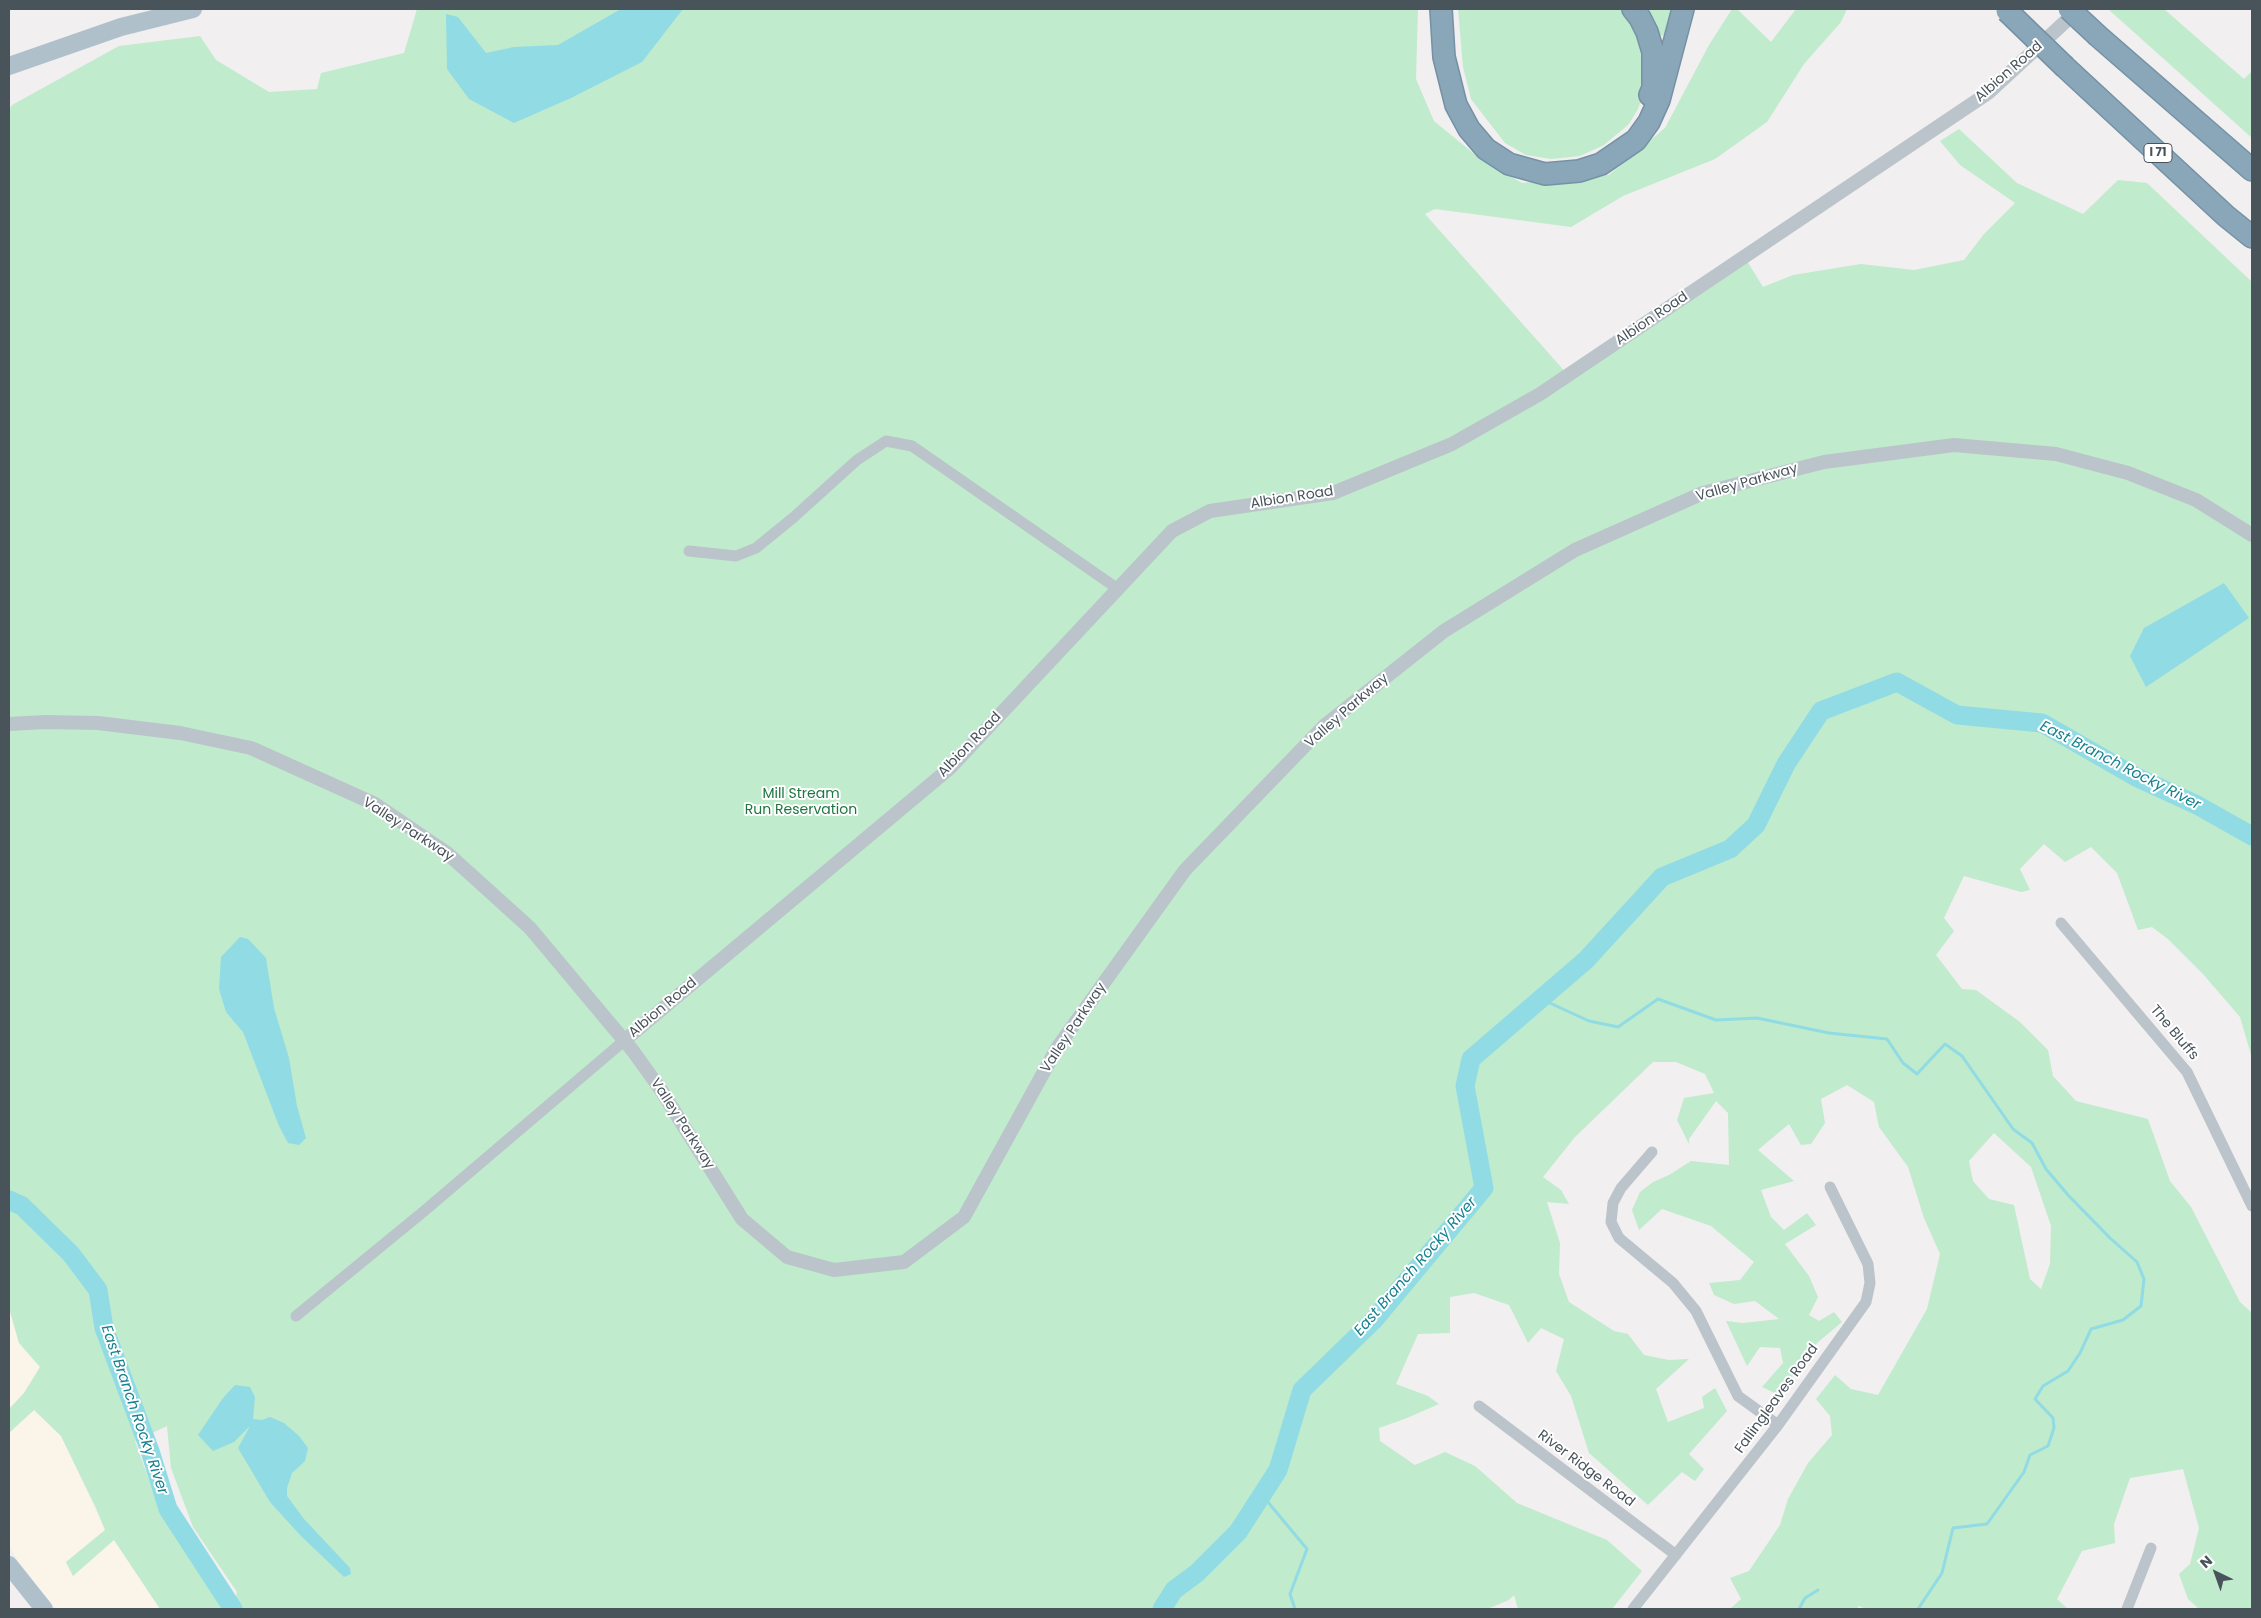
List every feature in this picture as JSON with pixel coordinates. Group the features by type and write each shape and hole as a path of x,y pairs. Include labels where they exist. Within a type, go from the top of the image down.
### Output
{"highway":[{"path":"1441,9 1444,57 1456,105 1468,129 1486,149 1510,164 1545,174 1579,172 1601,164 1636,140 1649,122 1659,100 1683,9"},
{"path":"1449,9 1454,53 1463,95 1483,130 1494,142 1509,153 1530,162 1552,165 1582,161 1600,155 1615,145 1632,129 1645,108 1653,88 1653,52 1640,18 1633,9"},
{"path":"2069,9 2252,170"},
{"name":"I 71","path":"2006,10 2226,216 2252,237"}],"main road":[{"path":"9,66 121,27 193,9"},
{"path":"9,1565 44,1609"}],"street":[{"name":"Albion Road","path":"625,1040 950,768 1172,531 1210,511 1333,493 1452,444 1540,394 1988,93 2079,9"},
{"path":"689,550 736,556 756,548 794,517 857,460 886,441 912,446 1118,589"},
{"name":"Valley Parkway","path":"9,724 45,722 98,723 180,733 242,746 375,804 447,853 530,928 625,1040 662,1090 742,1218 787,1257 834,1270 904,1262 964,1217 1057,1048 1185,870 1324,726 1444,631 1575,550 1703,493 1824,462 1954,446 2056,454 2128,472 2196,500 2252,535"},
{"name":"The Bluffs","path":"2060,922 2187,1072 2252,1206"},
{"path":"296,1316 423,1212 625,1040"},
{"path":"1652,1152 1620,1188 1612,1203 1610,1222 1619,1238 1673,1283 1696,1311 1738,1396 1778,1425"},
{"name":"Fallingleaves Road","path":"1633,1609 1778,1425 1866,1302 1870,1283 1868,1264 1830,1187"},
{"name":"River Ridge Road","path":"1480,1406 1676,1555"},
{"path":"2127,1609 2151,1548"}],"shaded area":[{"path":"9,1308 19,1343 40,1367 24,1393 9,1409"},
{"path":"34,1409 61,1436 105,1530 66,1562 73,1576 114,1540 160,1609 56,1609 18,1561 9,1545 9,1433"}],"green space":[{"name":"Mill Stream Run Reservation","path":"417,9 1418,9 1416,79 1434,121 1478,157 1522,183 1609,175 1665,128 1709,45 1732,9 1737,9 1771,42 1796,9 1847,9 1841,22 1804,64 1767,122 1715,159 1623,196 1571,227 1435,209 1425,214 1568,375 1744,256 1763,287 1793,275 1861,264 1914,270 1964,260 1984,234 2015,203 1960,165 1940,141 1959,129 2017,183 2083,214 2118,180 2147,183 2252,282 2252,1058 2240,1017 2202,973 2168,939 2152,927 2138,930 2117,873 2091,847 2065,862 2044,844 2020,869 2030,890 2021,892 1964,876 1944,918 1954,931 1936,955 1962,989 1976,990 2020,1022 2048,1050 2053,1076 2076,1101 2148,1119 2170,1181 2191,1207 2240,1302 2252,1313 2252,1609 2199,1609 2188,1599 2179,1574 2190,1564 2199,1528 2183,1469 2130,1478 2114,1524 2115,1543 2082,1551 2057,1599 2068,1609 1867,1609 1858,1606 1858,1609 1730,1609 1741,1599 1730,1578 1749,1571 1780,1525 1788,1499 1808,1463 1832,1435 1830,1416 1816,1399 1835,1375 1851,1389 1878,1395 1927,1309 1940,1254 1924,1218 1908,1167 1879,1127 1874,1102 1847,1085 1821,1099 1825,1123 1811,1144 1801,1145 1789,1124 1758,1150 1794,1181 1761,1190 1771,1217 1784,1230 1807,1213 1816,1225 1785,1244 1809,1276 1818,1297 1809,1315 1819,1321 1834,1312 1842,1322 1817,1343 1803,1364 1777,1394 1762,1387 1783,1363 1780,1348 1760,1347 1747,1366 1726,1321 1743,1323 1779,1319 1755,1301 1734,1304 1714,1295 1709,1283 1740,1280 1754,1262 1711,1226 1662,1209 1639,1230 1632,1210 1640,1192 1653,1182 1669,1175 1691,1161 1729,1165 1728,1113 1716,1101 1689,1139 1689,1144 1677,1120 1684,1098 1714,1093 1705,1074 1676,1062 1653,1062 1575,1137 1543,1177 1561,1190 1569,1204 1547,1202 1560,1243 1559,1274 1569,1302 1614,1331 1628,1334 1644,1355 1669,1360 1689,1359 1656,1389 1668,1422 1704,1408 1702,1397 1715,1388 1727,1411 1689,1454 1704,1469 1695,1481 1682,1472 1648,1505 1589,1453 1571,1396 1556,1371 1564,1339 1541,1328 1528,1343 1509,1305 1474,1293 1450,1297 1450,1333 1418,1334 1396,1384 1428,1396 1439,1404 1379,1428 1380,1441 1415,1465 1445,1452 1475,1466 1517,1503 1607,1540 1642,1571 1612,1609 1518,1609 1514,1595 1509,1600 1487,1609 233,1609 237,1592 193,1527 171,1468 167,1426 135,1441 160,1511 223,1609 160,1609 114,1540 73,1576 66,1562 105,1530 96,1508 61,1436 34,1410 9,1433 9,1409 24,1393 40,1367 19,1343 9,1308 9,110 12,105 119,46 200,36 216,60 269,92 317,89 321,73 404,53","holes":["1994,1133 2031,1167 2051,1226 2050,1264 2041,1289 2030,1279 2014,1205 1989,1199 1973,1181 1969,1161"]},
{"path":"1458,9 1628,9 1641,30 1647,84 1638,109 1629,124 1604,145 1580,156 1551,159 1526,155 1505,143 1471,99 1463,67"},
{"path":"1641,9 1678,9 1670,36 1657,35"},
{"path":"2108,9 2164,9 2244,79 2252,71 2252,138"}],"water":[{"path":"621,9 683,9 642,62 571,98 514,123 469,99 447,69 446,14 458,17 486,53 514,47 558,45"},
{"path":"2224,583 2249,618 2146,687 2130,656 2144,628"},
{"path":"240,937 248,939 266,958 274,1008 289,1058 297,1106 306,1138 299,1145 288,1143 279,1126 243,1032 226,1012 219,989 221,957"},
{"path":"235,1385 250,1387 255,1397 253,1419 262,1420 270,1417 284,1423 299,1436 308,1448 305,1461 292,1473 287,1488 287,1496 304,1519 350,1568 351,1574 344,1577 301,1536 270,1502 238,1448 250,1426 234,1442 213,1451 198,1435 223,1398"}],"waterway":[{"name":"East Branch Rocky River","path":"1162,1609 1174,1590 1197,1573 1238,1532 1278,1470 1302,1390 1374,1320 1484,1188 1465,1086 1471,1059 1586,960 1662,877 1730,849 1756,825 1786,764 1821,711 1897,682 1957,715 2042,723 2136,777 2197,805 2252,836"},
{"path":"1541,999 1589,1021 1618,1027 1658,999 1716,1020 1757,1018 1829,1033 1887,1039 1903,1063 1917,1074 1945,1044 1962,1056 2013,1129 2032,1143 2046,1169 2068,1195 2110,1238 2137,1262 2144,1279 2141,1306 2123,1320 2091,1329 2080,1353 2068,1371 2043,1386 2035,1399 2053,1418 2054,1428 2048,1446 2030,1455 2024,1472 1987,1524 1953,1528 1942,1573 1918,1609"},
{"name":"East Branch Rocky River","path":"9,1200 22,1206 71,1254 98,1290 104,1328 150,1451 168,1509 233,1609"},
{"path":"1262,1495 1307,1549 1290,1594 1295,1609"},
{"path":"1799,1609 1805,1598 1818,1590"}]}
